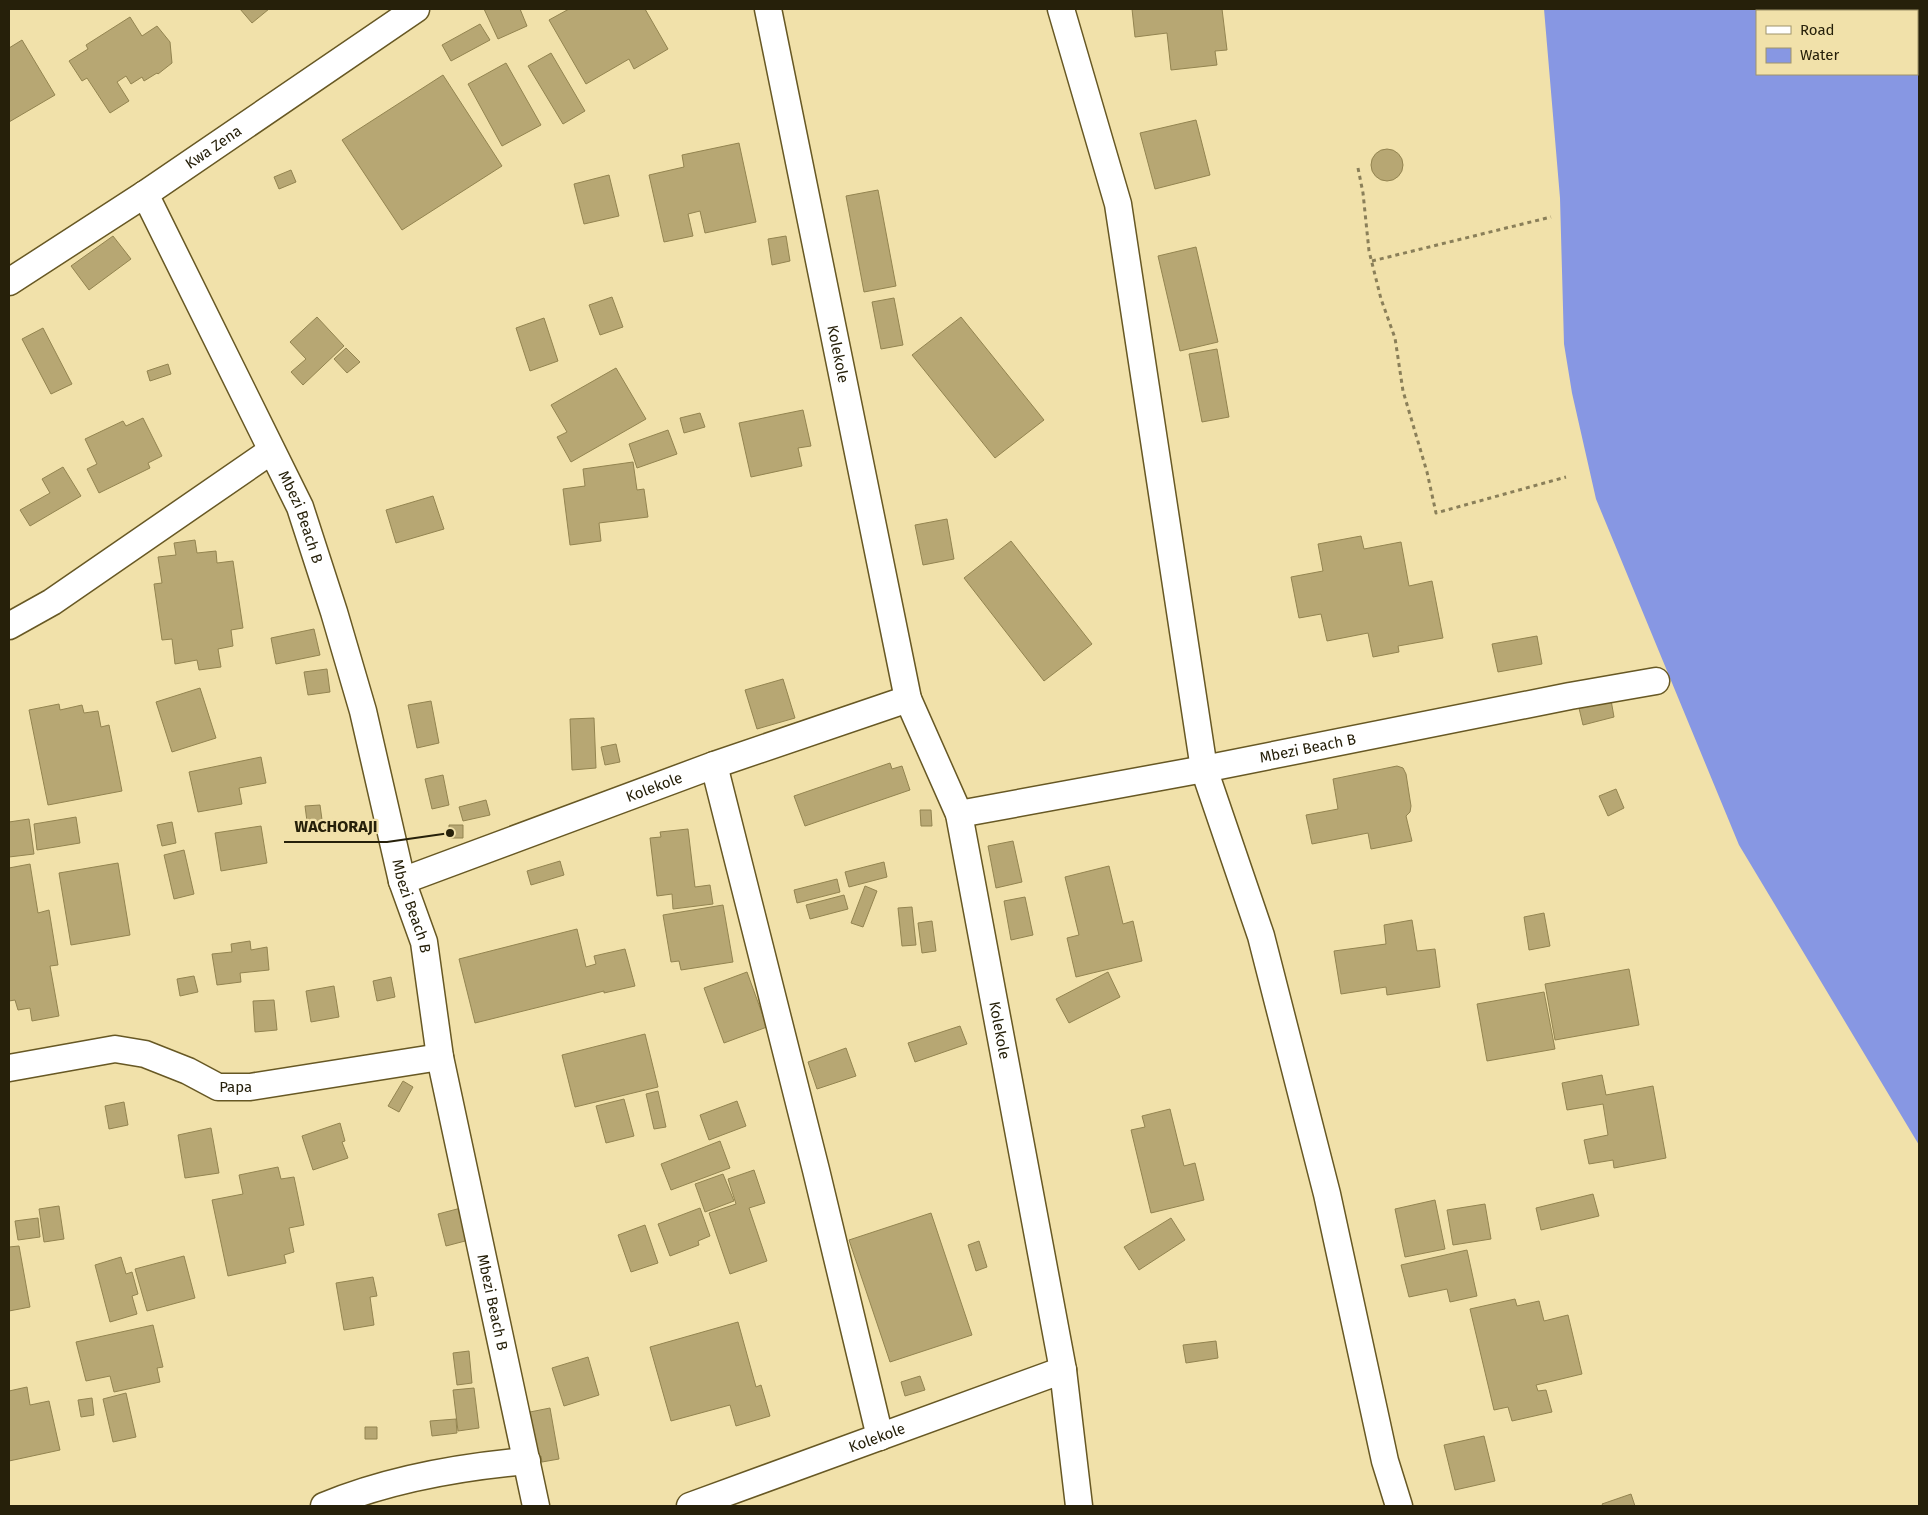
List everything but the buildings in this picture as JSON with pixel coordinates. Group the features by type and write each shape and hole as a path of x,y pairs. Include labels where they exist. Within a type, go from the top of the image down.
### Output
{"street":[{"name":"Kwa Zena","path":"9,282 145,194 416,9"},
{"name":"Kolekole","path":"768,9 908,699 959,814 1063,1370 1079,1506"},
{"path":"1061,9 1118,204 1204,769 1262,936 1327,1194 1385,1461 1399,1506"},
{"name":"Mbezi Beach B","path":"145,194 300,507 364,711 402,881 424,942 440,1056 536,1506"},
{"path":"9,626 52,602 271,450"},
{"name":"Mbezi Beach B","path":"959,814 1204,769 1570,696 1656,681"},
{"name":"Kolekole","path":"402,881 714,765 908,699"},
{"path":"714,765 880,1437"},
{"name":"Papa","path":"9,1068 115,1049 145,1054 188,1072 218,1088 250,1088 440,1056"},
{"name":"Kolekole","path":"690,1506 1063,1370"},
{"path":"324,1506 408,1479 452,1469 527,1461"}],"path":[{"path":"1358,168 1363,193 1369,251 1381,299 1395,338 1402,391 1427,472 1436,513 1566,476"},
{"path":"1372,261 1551,217"}],"water":[{"path":"1544,9 1919,9 1919,1145 1739,845 1596,499 1572,393 1564,344 1560,198"}],"place":[{"name":"WACHORAJI","path":"450,833"}]}
